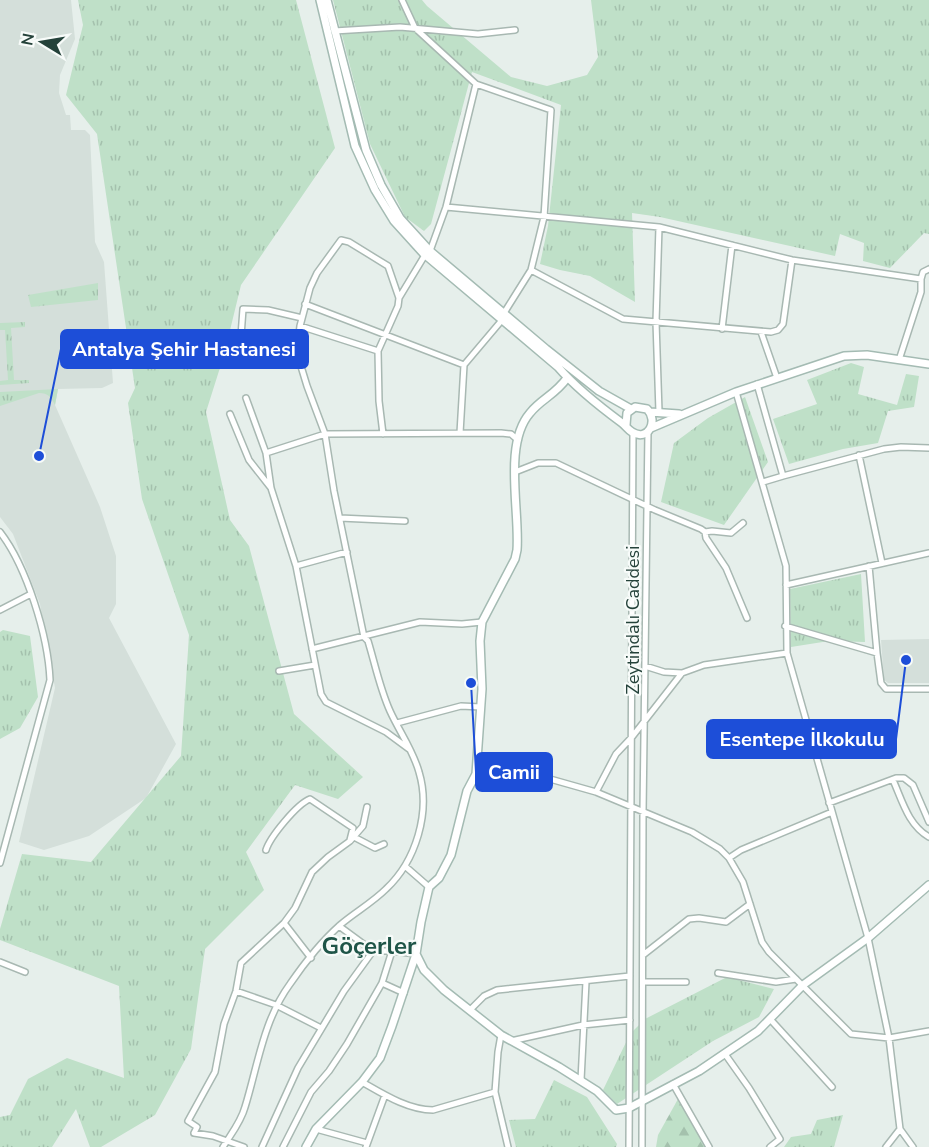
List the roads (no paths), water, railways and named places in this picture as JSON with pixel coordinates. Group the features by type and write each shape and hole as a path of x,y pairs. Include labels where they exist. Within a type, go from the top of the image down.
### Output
{"street":[{"path":"320,0 355,146 375,190 394,221 427,253 503,317 567,378 633,433 640,434 736,392 844,356 855,354 929,364"},
{"path":"327,0 366,150 381,185 400,218 427,253"},
{"path":"402,0 415,28 476,84 551,110 544,217 531,270 503,317 464,365 460,433"},
{"path":"334,31 400,27 478,34 515,30"},
{"path":"383,434 379,401 378,351 398,306 399,298 427,253 446,207 476,84"},
{"path":"446,207 659,227 792,260 921,279"},
{"path":"659,227 656,322 659,412"},
{"path":"223,1147 245,1109 257,1059 276,1005 289,984 339,926 387,888 406,867 421,824 423,798 419,771 390,711 368,641 364,637 325,434 300,363 298,343 305,304 317,273 336,244 344,240 388,266 399,298"},
{"path":"722,329 732,245"},
{"path":"531,270 623,319 761,332 778,330 783,324 792,260"},
{"path":"899,360 921,292 923,272 929,269"},
{"path":"921,292 929,294"},
{"path":"305,304 464,365"},
{"path":"249,358 236,361 243,309 268,310 302,318"},
{"path":"503,317 599,391 631,409 639,407 650,412 682,415"},
{"path":"300,326 378,351"},
{"path":"761,332 777,378"},
{"path":"306,1147 316,1129 362,1082 380,1058 416,954 429,887 439,878 452,855 466,790 476,774 481,707 482,622 515,559 518,537 515,472 518,440 529,413 555,393 567,378"},
{"path":"758,384 783,476"},
{"path":"736,392 786,566 787,654 868,938 889,1038 900,1129 913,1147"},
{"path":"246,398 266,453 271,488 296,566 321,694 326,702 386,732 410,750"},
{"path":"626,425 625,419 631,409"},
{"path":"642,1147 647,506 649,430 653,419 650,412"},
{"path":"230,414 249,460 271,488"},
{"name":"Zeytindalı Caddesi","path":"629,1147 633,433"},
{"path":"266,453 325,434 511,434 518,440"},
{"path":"763,482 859,455 901,447 929,448"},
{"path":"859,455 882,563"},
{"path":"515,472 538,463 556,463 705,532 731,533 743,523"},
{"path":"340,518 405,521"},
{"path":"0,532 20,567 31,594 49,666 50,680 0,863"},
{"path":"705,532 706,538 726,568 747,618"},
{"path":"296,566 348,552"},
{"path":"786,585 929,553"},
{"path":"869,566 881,683 886,689 929,689"},
{"path":"0,610 31,594"},
{"path":"312,649 420,622 462,624 482,622"},
{"path":"785,626 877,653"},
{"path":"645,666 664,672 682,673 704,665 787,654"},
{"path":"279,671 315,665"},
{"path":"596,792 616,754 682,673"},
{"path":"397,723 461,706 481,707"},
{"path":"476,774 495,778 543,777 596,792 692,832 720,849 729,858 743,882 762,942 769,952 852,1034 889,1038 929,1031"},
{"path":"830,803 904,778 911,783 929,822"},
{"path":"893,780 912,822 929,837"},
{"path":"266,850 282,826 301,804 310,799 353,828 352,839"},
{"path":"244,1147 227,1140 194,1133 197,1127 188,1121 215,1072 224,1024 236,991 240,963 284,923 295,908 312,872 352,839 363,826 366,807"},
{"path":"729,858 741,850 832,812"},
{"path":"352,839 375,848 384,844"},
{"path":"406,867 429,887"},
{"path":"416,954 424,970 444,990 501,1035 597,1090 616,1110 629,1107 673,1084 726,1054 758,1031 803,986 868,938 929,885"},
{"path":"643,955 689,920 699,918 726,922 750,904"},
{"path":"284,923 311,958"},
{"path":"339,926 373,951 416,954"},
{"path":"262,1147 284,1095 321,1029 373,951"},
{"path":"283,1147 311,1092 347,1044 382,983 392,951"},
{"path":"0,962 25,972"},
{"path":"718,973 776,982 796,979"},
{"path":"471,1010 484,996 497,990 630,976"},
{"path":"581,1080 586,981"},
{"path":"643,982 686,982"},
{"path":"382,983 404,993"},
{"path":"236,991 276,1005 321,1029"},
{"path":"770,1019 832,1087"},
{"path":"511,1041 583,1025 630,1020"},
{"path":"501,1035 495,1092 508,1147"},
{"path":"726,1054 786,1147"},
{"path":"362,1082 385,1095 418,1108 433,1110 495,1092"},
{"path":"673,1084 709,1147"},
{"path":"316,1129 366,1145 385,1095"},
{"path":"886,1147 900,1129"},
{"path":"770,1147 780,1139"}],"place":[{"name":"Antalya Şehir Hastanesi","path":"39,456"},
{"name":"Esentepe İlkokulu","path":"906,660"},
{"name":"Camii","path":"471,683"}],"district":[{"name":"Göçerler","path":"369,946"}]}
